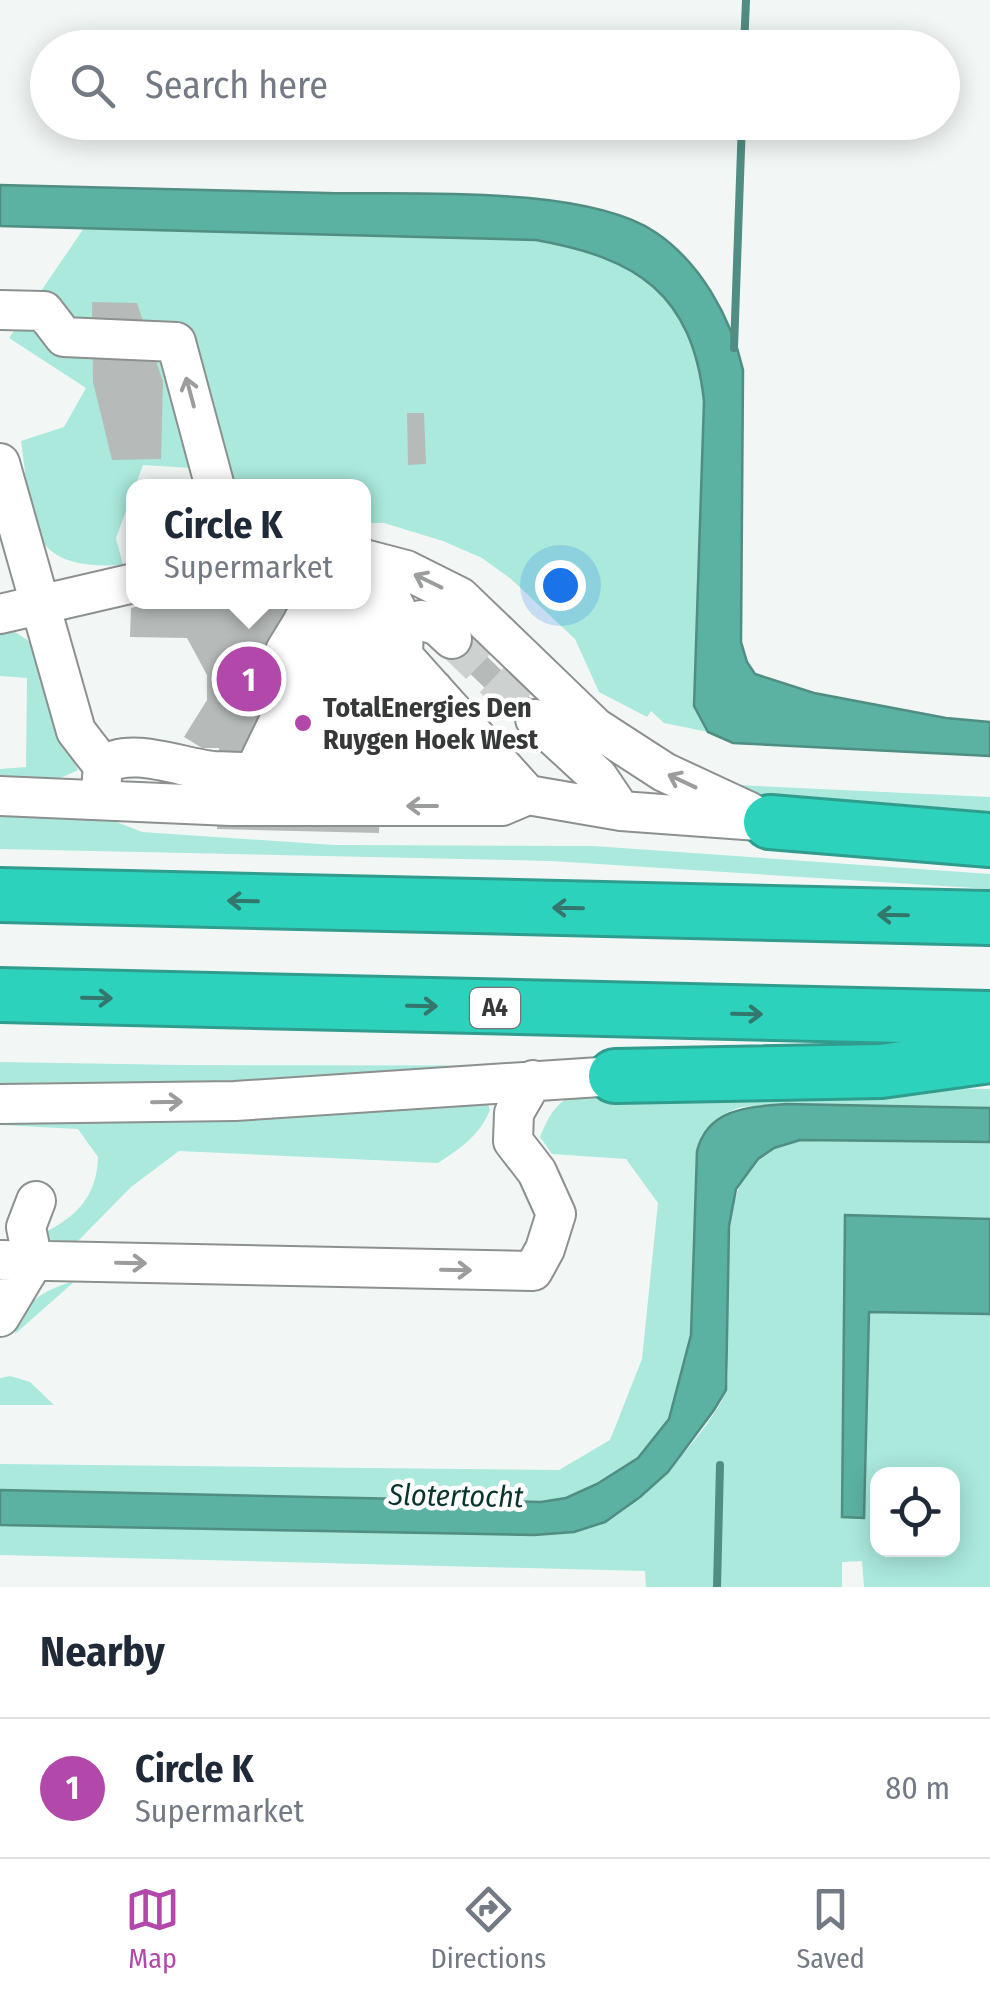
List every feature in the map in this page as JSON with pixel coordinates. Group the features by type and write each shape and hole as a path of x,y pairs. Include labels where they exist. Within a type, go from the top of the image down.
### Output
{"highway":[{"path":"770,822 990,840"},
{"path":"0,895 990,918"},
{"name":"A4","path":"0,995 990,1018"},
{"path":"615,1076 881,1071 990,1056"}],"lane":[{"path":"0,310 44,311 64,337 176,342 213,479"},
{"path":"0,463 76,731 102,782 118,803 281,698 403,641 420,620 438,626 452,639"},
{"path":"371,561 406,570 460,597 596,728 664,772 770,822"},
{"path":"0,614 126,585"},
{"path":"371,597 391,598 403,641 433,689 522,788"},
{"path":"281,698 433,689"},
{"path":"281,698 522,788 621,811 770,822"},
{"path":"281,698 458,718"},
{"path":"281,698 487,750"},
{"path":"535,719 598,777 621,811"},
{"path":"0,796 102,782"},
{"path":"0,1104 234,1102 615,1076"},
{"path":"17,1261 532,1271 545,1249 556,1214 537,1172 513,1141 514,1113 533,1080"},
{"path":"0,1317 36,1201"}],"shaded area":[{"path":"0,185 497,196 586,206 624,217 655,232 686,259 711,292 731,330 743,370 741,642 747,662 755,674 814,693 946,718 990,722 990,756 733,743 708,732 694,706 704,401 687,333 672,307 630,270 572,248 536,240 0,226"},
{"path":"84,228 536,240 572,248 630,270 672,307 687,333 704,401 694,706 708,732 664,723 651,711 647,717 599,692 575,639 511,579 482,558 443,541 384,523 371,523 371,479 226,479 223,470 143,465 138,479 126,479 126,511 116,538 123,565 90,565 66,559 50,549 32,517 21,441 64,427 86,388 9,338"},
{"path":"9,628 39,648 62,734 78,770 41,787 0,785 0,769 26,767 27,678 0,676 0,629"},
{"path":"716,784 990,797 990,826 765,805"},
{"path":"0,815 109,819 142,832 334,845 593,846 990,874 990,889 551,861 0,849"},
{"path":"0,1062 181,1065 762,1066 0,1095"},
{"path":"698,1083 990,1089 990,1108 786,1104 741,1107 709,1128 701,1136 697,1151 691,1335 669,1419 638,1458 597,1484 566,1498 541,1502 0,1490 0,1464 559,1470 610,1440 642,1359 658,1203 626,1159 552,1154 540,1137 557,1106 578,1094"},
{"path":"486,1099 490,1110 475,1134 438,1163 179,1151 131,1187 72,1247 47,1247 37,1236 62,1223 81,1206 93,1185 98,1157 78,1129 0,1125 0,1115"},
{"path":"786,1104 990,1108 990,1142 800,1140 774,1148 758,1159 736,1189 729,1226 726,1390 668,1472 605,1522 574,1532 534,1535 0,1525 0,1490 541,1502 566,1498 597,1484 638,1458 669,1419 691,1335 697,1151 702,1137 710,1126 732,1112"},
{"path":"820,1138 990,1142 990,1219 845,1215 842,1516 864,1518 869,1311 990,1314 990,1587 864,1587 862,1561 842,1562 842,1587 646,1587 645,1571 0,1555 0,1525 534,1535 602,1523 634,1502 673,1465 719,1405 728,1373 727,1247 735,1198 757,1160 772,1149"},
{"path":"845,1215 990,1219 990,1314 869,1312 864,1518 842,1517"},
{"path":"75,1281 15,1334 23,1314 36,1299"},
{"path":"10,1376 30,1382 54,1405 0,1405 0,1378"}],"building":[{"path":"92,302 137,303 163,382 161,459 112,460 93,382"},
{"path":"407,413 424,413 426,464 408,465"},
{"path":"385,585 379,833 217,829 219,748 202,748 184,737 207,700 207,675 187,638 130,637 131,609 371,609 371,596"},
{"path":"460,631 543,710 527,728 443,648"}],"waterway":[{"path":"745,30 746,0"},
{"path":"734,348 741,140"},
{"path":"717,1587 720,1465"}],"tunnel":[{"path":"452,639 535,719"}],"place":[{"name":"Circle K","path":"249,679"},
{"name":"TotalEnergies Den Ruygen Hoek West","path":"303,723"}],"water label":[{"name":"Slotertocht","path":"456,1496"}]}
